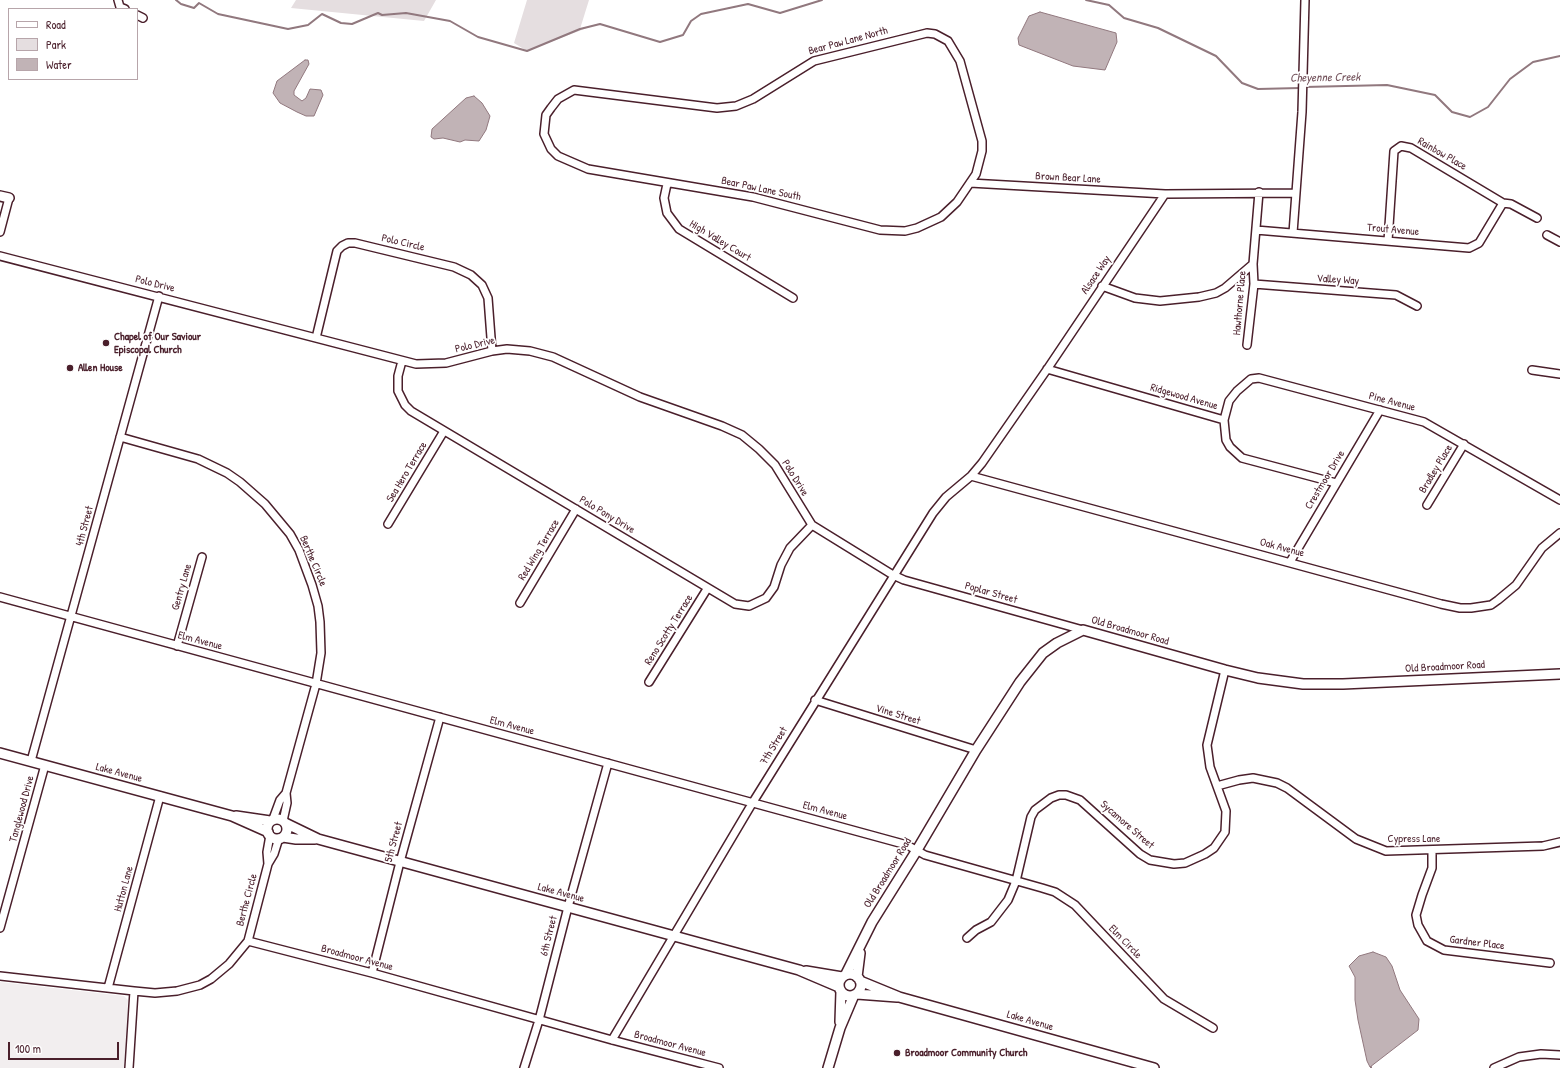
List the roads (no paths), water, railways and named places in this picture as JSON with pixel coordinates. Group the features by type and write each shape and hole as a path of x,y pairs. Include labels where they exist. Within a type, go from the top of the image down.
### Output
{"main road":[{"name":"Old Broadmoor Road","path":"844,976 860,948 872,922 917,850 976,750 1020,682 1043,653 1057,643 1083,630 1225,670 1258,678 1303,684 1343,684 1560,674"},
{"name":"Lake Avenue","path":"0,753 233,816 271,820"},
{"name":"Lake Avenue","path":"233,816 269,834"},
{"path":"271,820 284,822 287,828 281,837 269,834 267,828 271,820"},
{"name":"Lake Avenue","path":"284,822 318,839 798,970 840,989"},
{"name":"Lake Avenue","path":"281,837 296,840 318,839"},
{"name":"Old Broadmoor Road","path":"859,979 860,948"},
{"name":"Lake Avenue","path":"798,970 844,976"},
{"path":"828,1068 840,1028 855,994 861,986 859,979 852,974 844,976 840,989 840,1028"},
{"name":"Lake Avenue","path":"859,979 899,997 1154,1068"},
{"path":"840,989 847,995 855,994"},
{"name":"Lake Avenue","path":"855,994 899,997"}],"street":[{"path":"1293,233 1302,112 1305,0"},
{"name":"Bear Paw Lane North","path":"544,134 546,115 558,99 574,90 717,108 736,106 753,99 814,60 927,33 935,34 948,41 960,61 982,141 979,167 970,183"},
{"name":"Bear Paw Lane South","path":"544,134 554,153 570,163 606,173 753,197 869,228 898,231 917,228 941,217 957,202 970,183"},
{"name":"Rainbow Place","path":"1388,241 1394,151 1401,146 1411,148 1503,203 1511,204 1536,218"},
{"name":"Brown Bear Lane","path":"970,183 1164,194"},
{"name":"High Valley Court","path":"667,184 664,198 667,213 679,229 792,298"},
{"path":"1164,194 1259,192 1295,193"},
{"name":"Hawthorne Place","path":"1247,345 1254,284 1253,264 1259,192"},
{"name":"Alsace Way","path":"971,476 1047,370 1164,194"},
{"path":"0,232 4,197"},
{"name":"Trout Avenue","path":"1256,230 1469,248 1475,246 1503,203"},
{"path":"1547,235 1560,242"},
{"name":"Polo Circle","path":"316,338 337,251 348,243 355,243 454,267 471,275 482,285 488,298 492,351"},
{"name":"Polo Drive","path":"0,256 159,296 402,361 424,365 446,363 492,351 520,349 554,357 640,397 722,426 742,435 775,465 812,525 893,575"},
{"name":"Hawthorne Place","path":"1102,286 1146,301 1199,297 1216,293 1225,288 1253,264"},
{"name":"Valley Way","path":"1254,284 1396,295 1417,306"},
{"name":"4th Street","path":"31,761 159,296"},
{"name":"Polo Pony Drive","path":"402,361 397,384 398,391 404,405 444,431 735,604 749,606 760,602 770,594 774,587 781,565 790,548 812,525"},
{"name":"Ridgewood Avenue","path":"1047,370 1224,420 1226,440 1230,447 1242,458 1336,483"},
{"path":"1532,370 1560,374"},
{"name":"Pine Avenue","path":"1224,420 1229,401 1237,391 1251,379 1259,378 1424,422 1560,500"},
{"name":"Crestmoor Drive","path":"1290,562 1380,410"},
{"name":"Sea Hero Terrace","path":"388,524 444,431"},
{"name":"Berthe Circle","path":"120,437 182,454 212,465 240,482 265,504 278,518 299,550 318,606 321,638 316,684 286,793 287,803 284,822"},
{"name":"Bradley Place","path":"1427,505 1464,444"},
{"name":"Oak Avenue","path":"971,476 1441,604 1471,608 1491,605 1508,593 1516,585 1542,548 1560,533"},
{"name":"7th Street","path":"612,1040 752,802 893,575 933,513 946,497 971,476"},
{"name":"Red Wing Terrace","path":"520,603 576,509"},
{"name":"Gentry Lane","path":"177,646 202,558"},
{"name":"Poplar Street","path":"893,575 904,580 1083,630"},
{"name":"Reno Scotty Terrace","path":"649,682 707,588"},
{"name":"Elm Avenue","path":"0,597 907,845 925,855 1016,881"},
{"name":"Sycamore Street","path":"967,938 999,914 1008,900 1016,881 1031,817 1035,810 1051,798 1059,795 1080,800 1140,854 1150,860 1174,864 1195,860 1205,854 1220,841 1225,832 1227,822 1223,800 1210,767 1207,745 1225,670"},
{"name":"Vine Street","path":"815,700 976,750"},
{"name":"5th Street","path":"372,973 400,862 440,717"},
{"name":"6th Street","path":"524,1068 539,1020 568,907 608,763"},
{"name":"Tanglewood Drive","path":"0,928 45,765"},
{"name":"Cypress Lane","path":"1217,786 1253,778 1276,783 1288,788 1356,839 1386,851 1543,846 1560,842"},
{"name":"Berthe Circle","path":"271,820 280,800 286,793"},
{"name":"Hutton Lane","path":"108,988 160,796"},
{"name":"Berthe Circle","path":"268,864 267,852 269,834"},
{"name":"Berthe Circle","path":"248,941 268,864 281,837"},
{"name":"Gardner Place","path":"1432,850 1432,868 1416,915 1418,924 1427,941 1444,950 1550,963"},
{"name":"Elm Circle","path":"1016,881 1042,888 1066,898 1075,905 1164,999 1213,1028"},
{"path":"0,976 134,991 168,992 200,985 211,979 229,964 248,941"},
{"name":"Broadmoor Avenue","path":"248,941 372,973 612,1040 719,1068"},
{"path":"129,1068 134,991"},
{"path":"1494,1068 1519,1057 1541,1054 1560,1055"}],"water":[{"path":"1040,12 1116,33 1117,42 1105,70 1073,66 1019,45 1018,38 1029,16"},
{"path":"305,60 308,60 309,64 294,91 294,95 302,101 306,98 310,89 321,90 323,95 314,116 306,116 280,103 273,93 277,81"},
{"path":"474,96 482,103 490,116 486,130 479,141 465,140 460,142 443,138 434,139 431,137 432,129 466,98"},
{"path":"1373,952 1386,957 1392,966 1400,990 1419,1019 1418,1030 1370,1067 1367,1061 1358,1020 1355,1000 1355,977 1349,966 1359,956"}],"waterway":[{"name":"Cheyenne Creek","path":"176,0 181,4 194,8 199,3 218,14 288,29 308,25 322,14 341,23 352,24 378,13 382,15 406,13 450,21 478,37 527,51 580,29 600,24 660,42 683,35 691,21 701,14 748,4 780,13 822,0"},
{"name":"Cheyenne Creek","path":"1086,0 1109,5 1124,18 1158,28 1216,56 1242,83 1258,89 1300,88"},
{"name":"Cheyenne Creek","path":"1305,87 1387,85 1435,95 1452,112 1470,117 1488,107 1510,79 1533,62 1560,56"}],"place":[{"name":"Chapel of Our Saviour Episcopal Church","path":"106,343"},
{"name":"Allen House","path":"70,368"},
{"name":"Broadmoor Community Church","path":"897,1053"}]}
